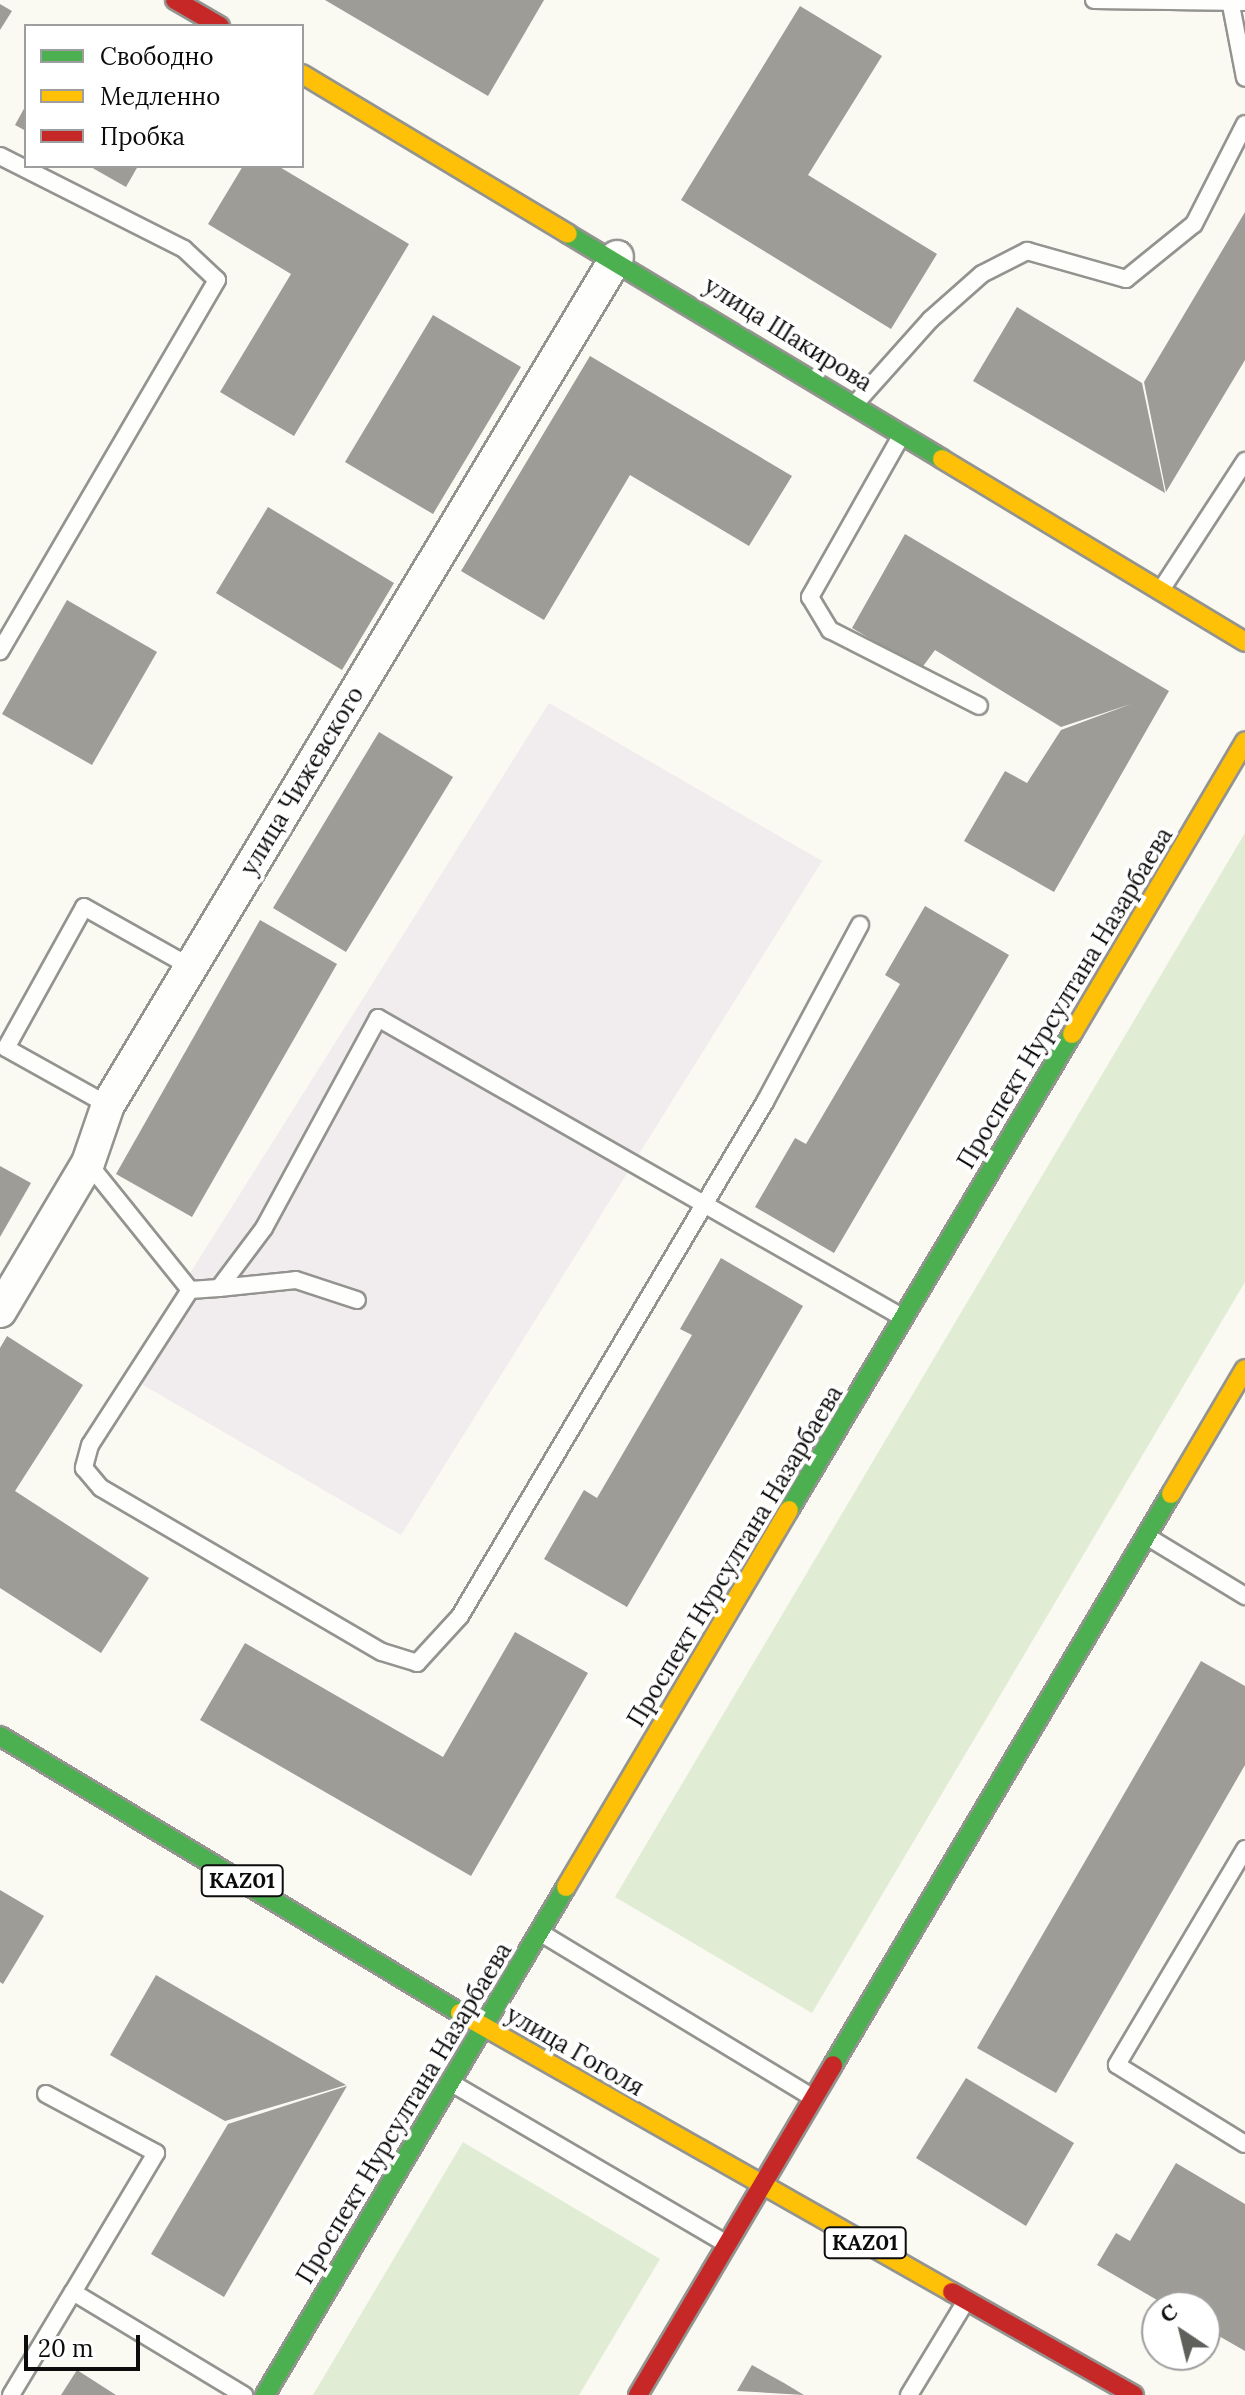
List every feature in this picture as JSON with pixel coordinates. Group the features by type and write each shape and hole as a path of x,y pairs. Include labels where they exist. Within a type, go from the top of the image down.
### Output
{"main road":[{"path":"175,0 217,24"},
{"name":"улица Шакирова","path":"304,75 617,257 1245,642"},
{"name":"Проспект Нурсултана Назарбаева","path":"265,2395 1245,741"},
{"path":"638,2395 1245,1369"},
{"name":"улица Гоголя","path":"0,1736 483,2027 1134,2395"}],"street":[{"name":"улица Чижевского","path":"0,1311 88,1163 108,1105 617,257"}],"lane":[{"path":"1094,0 1238,4 1245,78"},
{"path":"855,404 930,320 982,274 1027,251 1126,279 1194,224 1245,124"},
{"path":"0,156 184,249 217,280 0,651"},
{"path":"903,433 847,519 810,597 830,630 979,706"},
{"path":"1160,591 1245,461"},
{"path":"108,1105 6,1048 84,907 191,967"},
{"path":"190,1290 90,1445 84,1468 101,1488 382,1652 417,1663 460,1616 702,1206 860,925"},
{"path":"219,1288 264,1228 378,1018 702,1206 904,1317"},
{"path":"88,1163 190,1290"},
{"path":"190,1290 296,1280 357,1300"},
{"path":"1147,1536 1245,1596"},
{"path":"1245,1849 1117,2065 1245,2144"},
{"path":"540,1932 814,2099"},
{"path":"450,2082 728,2245"},
{"path":"11,2395 156,2153 46,2094"},
{"path":"73,2292 244,2395"},
{"path":"909,2395 966,2301"}],"shaded area":[{"path":"549,703 822,861 401,1535 126,1375"}],"green space":[{"path":"1245,833 1245,1282 812,2013 615,1897"},
{"path":"463,2142 660,2259 579,2395 313,2395"}],"building":[{"path":"325,0 544,0 488,96"},
{"path":"0,4 12,11 0,30"},
{"path":"800,6 882,56 808,175 937,254 891,329 681,200"},
{"path":"24,109 24,130 15,125"},
{"path":"93,168 137,168 126,187"},
{"path":"242,168 281,168 409,244 294,436 220,392 291,274 208,224"},
{"path":"1245,212 1245,360 1166,492 1144,382"},
{"path":"1017,307 1142,383 1165,493 973,381"},
{"path":"433,315 521,367 433,514 345,462"},
{"path":"590,356 792,476 749,546 630,475 544,620 461,571"},
{"path":"268,507 394,583 342,670 216,593"},
{"path":"905,534 1169,691 1054,892 964,841 1005,771 1027,783 1061,730 1131,704 1061,727 935,650 921,669 852,628"},
{"path":"67,600 157,652 92,765 2,714"},
{"path":"379,732 453,777 346,952 273,908"},
{"path":"925,906 1009,955 834,1253 755,1207 795,1138 806,1144 900,984 885,975"},
{"path":"260,920 337,964 192,1217 116,1174"},
{"path":"0,1166 31,1183 0,1237"},
{"path":"721,1258 803,1306 627,1607 544,1559 584,1490 597,1498 692,1335 680,1329"},
{"path":"7,1336 83,1385 15,1491 149,1578 101,1653 0,1588 0,1348"},
{"path":"515,1632 588,1673 471,1876 200,1720 245,1643 443,1757"},
{"path":"1201,1661 1245,1686 1245,1765 1056,2093 977,2048"},
{"path":"0,1890 44,1916 3,1984 0,1982"},
{"path":"156,1975 346,2085 225,2121 110,2055"},
{"path":"966,2078 1074,2143 1026,2226 916,2158"},
{"path":"347,2086 224,2297 151,2254 228,2124"},
{"path":"1176,2163 1245,2204 1245,2351 1221,2337 1221,2291 1142,2291 1097,2265 1116,2233 1130,2241"},
{"path":"752,2365 784,2383 804,2395 737,2391"},
{"path":"77,2370 116,2395 61,2395"}],"traffic: fast":[{"path":"568,234 942,459"},
{"path":"789,1510 1072,1034"},
{"path":"833,2065 1171,1494"},
{"path":"0,1736 460,2013"},
{"path":"265,2395 566,1887"}],"traffic: slow":[{"path":"304,75 568,234"},
{"path":"942,459 1245,642"},
{"path":"1072,1034 1245,741"},
{"path":"1171,1494 1245,1369"},
{"path":"566,1887 789,1510"},
{"path":"460,2013 952,2292"}],"traffic: jam":[{"path":"175,0 217,24"},
{"path":"638,2395 833,2065"},
{"path":"952,2292 1134,2395"}]}
